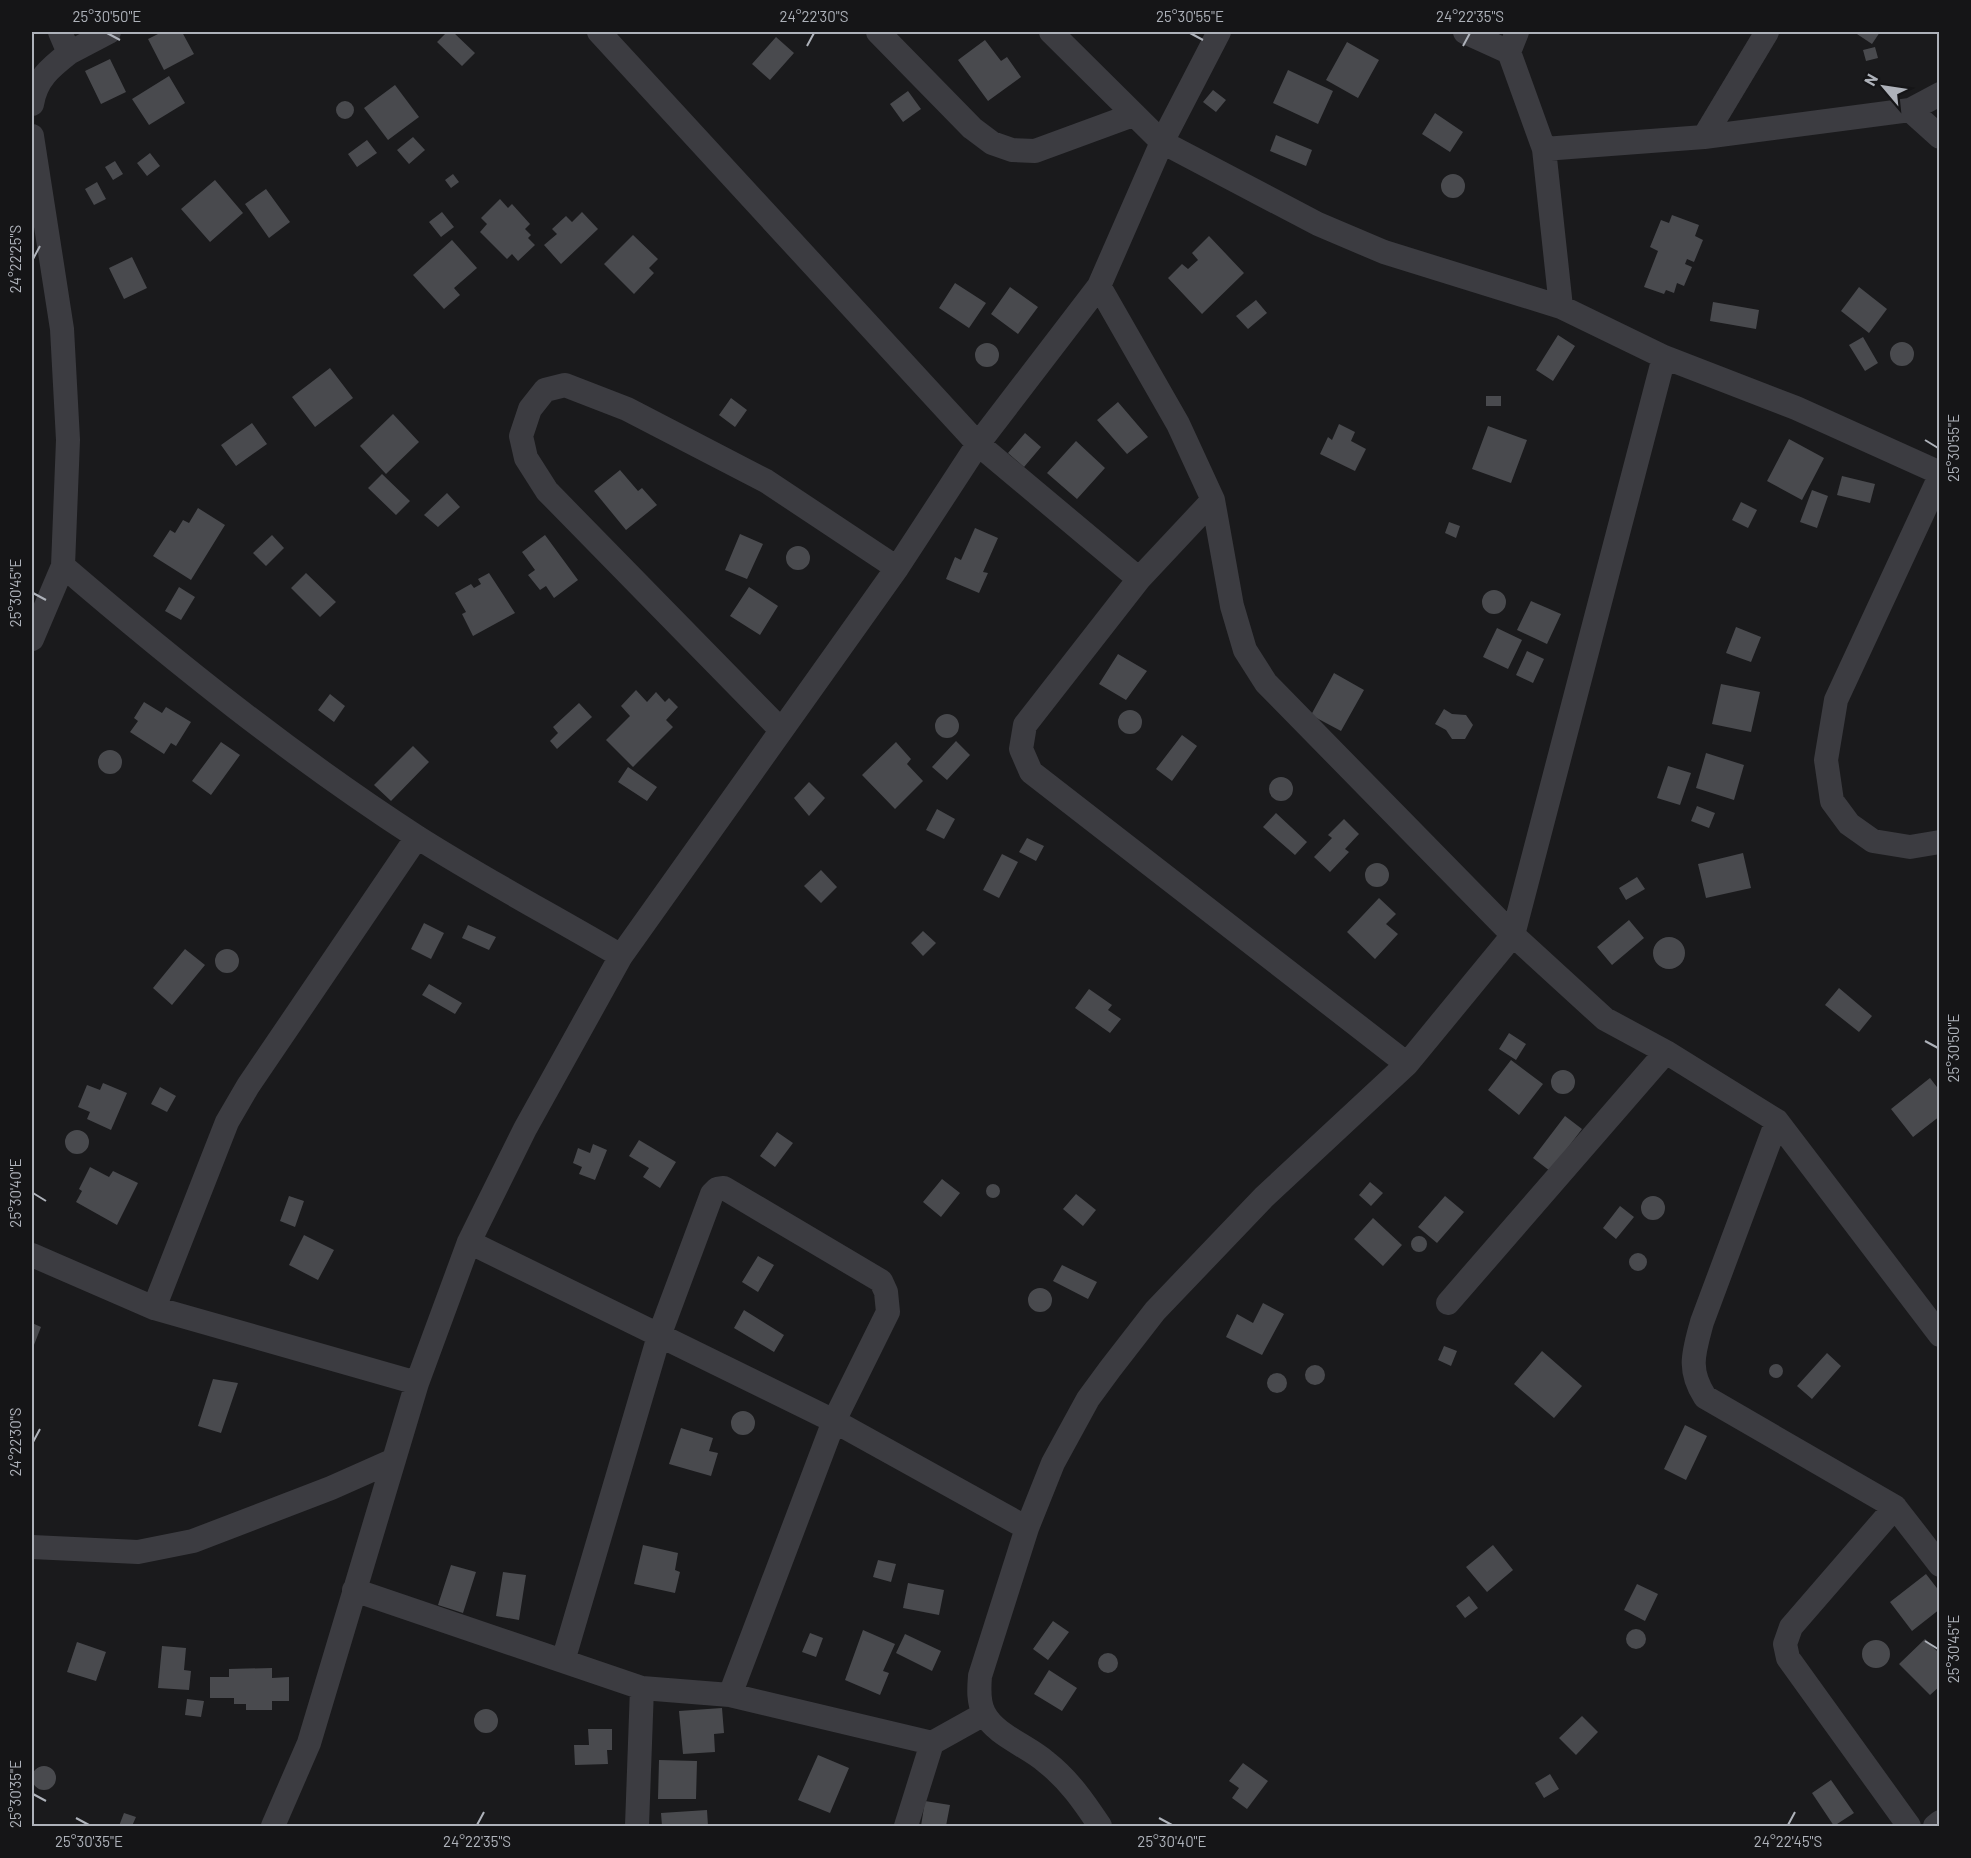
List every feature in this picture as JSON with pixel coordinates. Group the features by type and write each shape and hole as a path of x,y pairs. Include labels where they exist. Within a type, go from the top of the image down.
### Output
{"street":[{"path":"32,104 33,92 64,42 109,32"},
{"path":"599,32 978,444 1139,579"},
{"path":"878,32 972,128 992,143 1012,150 1035,151 1133,115"},
{"path":"1051,32 1161,142 1318,224 1384,252 1561,307 1665,357 1796,408 1940,474 1836,700 1826,760 1832,801 1849,824 1857,830 1873,841 1911,847 1940,842"},
{"path":"273,1827 309,1743 417,1383 469,1242 525,1129 621,956 897,568 978,444 1099,286 1161,142 1219,32"},
{"path":"1465,32 1513,42 1544,149 1561,307"},
{"path":"1704,137 1767,32"},
{"path":"1544,149 1704,137 1910,110 1940,94"},
{"path":"1910,110 1940,137"},
{"path":"32,136 62,329 68,440 63,566 32,639"},
{"path":"1099,286 1178,424 1213,500 1232,606 1245,650 1266,683 1513,934 1605,1019 1666,1052 1777,1121 1809,1159 1940,1335"},
{"path":"1100,1827 1078,1793 1047,1762 1003,1732 984,1714 979,1696 980,1676 1027,1528 1053,1463 1088,1399 1155,1311 1264,1197 1407,1064 1513,934 1665,357"},
{"path":"781,730 546,491 526,458 521,436 530,409 545,390 565,385 627,409 766,481 897,568"},
{"path":"1213,500 1139,579 1025,725 1021,749 1031,772 1407,1064"},
{"path":"63,566 167,655 236,709 417,837 621,956"},
{"path":"154,1308 226,1122 417,837"},
{"path":"1448,1303 1666,1052"},
{"path":"1777,1121 1702,1322 1694,1353 1695,1381 1705,1397 1895,1507 1940,1565"},
{"path":"563,1661 659,1336 712,1194 717,1189 724,1188 881,1281 886,1292 888,1312 834,1420 730,1695"},
{"path":"469,1242 834,1420 1027,1528"},
{"path":"32,1255 154,1308 417,1383"},
{"path":"32,1547 138,1552 193,1541 331,1488 394,1460"},
{"path":"1895,1507 1791,1628 1785,1644 1788,1658 1909,1827"},
{"path":"354,1590 642,1688 730,1695 932,1743 984,1714"},
{"path":"637,1827 642,1688"},
{"path":"906,1827 932,1743"},
{"path":"1935,1827 1940,1822"}],"building":[{"path":"162,32 182,32 194,54 164,70 148,39"},
{"path":"447,32 453,32 475,53 462,66 437,42"},
{"path":"1854,32 1880,32 1872,44"},
{"path":"776,37 794,53 770,80 752,64"},
{"path":"985,40 1001,61 1007,57 1021,77 988,101 958,60"},
{"path":"1347,42 1379,60 1358,98 1326,80"},
{"path":"1875,47 1878,58 1866,61 1863,50"},
{"path":"110,59 126,92 101,104 85,71"},
{"path":"1288,70 1333,91 1318,124 1273,103"},
{"path":"169,76 185,103 149,125 132,99"},
{"path":"395,85 419,117 388,140 364,108"},
{"path":"1213,90 1226,100 1216,112 1203,102"},
{"path":"908,91 921,109 903,122 890,104"},
{"path":"341,101 349,101 354,106 352,117 341,119 336,114 336,106"},
{"path":"1435,113 1463,132 1450,152 1422,134"},
{"path":"1276,135 1312,150 1306,166 1270,151"},
{"path":"413,137 425,150 409,164 397,150"},
{"path":"367,140 377,153 357,167 348,154"},
{"path":"150,153 160,166 147,176 137,163"},
{"path":"115,161 123,174 113,180 105,167"},
{"path":"453,174 459,182 451,188 445,180"},
{"path":"1453,174 1458,175 1464,181 1464,191 1458,197 1453,198 1448,197 1442,191 1441,186 1442,181 1448,175"},
{"path":"215,180 243,213 210,242 181,209"},
{"path":"97,182 106,199 94,205 85,189"},
{"path":"266,189 290,222 269,238 245,204"},
{"path":"500,199 508,208 512,204 530,224 525,229 531,235 528,238 535,245 518,261 512,254 507,259 480,232 487,224 481,218"},
{"path":"442,212 454,227 441,237 429,222"},
{"path":"582,212 598,229 561,264 544,245 557,234 552,229 566,216 572,222"},
{"path":"1672,215 1699,225 1695,236 1703,240 1694,262 1687,259 1685,264 1692,267 1684,286 1677,283 1674,293 1666,290 1664,294 1644,287 1658,251 1650,247 1661,220 1669,223"},
{"path":"633,235 658,259 649,268 654,273 634,294 604,264"},
{"path":"1209,236 1244,273 1202,314 1168,278 1182,264 1188,269 1198,260 1192,253"},
{"path":"452,240 477,268 454,288 460,295 444,309 413,275"},
{"path":"132,257 147,288 124,299 109,268"},
{"path":"955,283 986,303 969,328 939,308"},
{"path":"1010,287 1038,307 1018,334 991,314"},
{"path":"1859,287 1887,309 1869,333 1841,311"},
{"path":"1256,300 1267,313 1248,329 1236,316"},
{"path":"1713,302 1759,310 1756,329 1710,321"},
{"path":"1558,335 1575,346 1553,381 1536,370"},
{"path":"1863,337 1878,363 1865,371 1849,345"},
{"path":"1902,342 1907,343 1913,349 1913,359 1907,365 1902,366 1897,365 1891,359 1890,354 1891,349 1897,343"},
{"path":"987,343 992,344 998,350 998,360 992,366 987,367 982,366 976,360 975,355 976,350 982,344"},
{"path":"330,368 353,398 315,427 292,397"},
{"path":"1486,396 1501,396 1501,406 1486,406"},
{"path":"731,398 747,410 735,427 719,415"},
{"path":"1118,402 1148,437 1127,454 1097,420"},
{"path":"393,414 419,442 386,474 360,446"},
{"path":"252,423 267,444 236,466 221,445"},
{"path":"1339,424 1355,432 1351,441 1366,449 1355,471 1320,454 1328,437 1332,440"},
{"path":"1488,426 1527,440 1511,483 1472,469"},
{"path":"1025,433 1041,447 1024,467 1008,453"},
{"path":"1789,439 1824,458 1802,500 1767,481"},
{"path":"1076,441 1105,468 1077,499 1047,473"},
{"path":"620,470 638,491 642,488 657,505 626,530 594,491"},
{"path":"382,474 410,501 396,515 368,488"},
{"path":"1842,476 1875,484 1870,503 1837,495"},
{"path":"1812,490 1828,496 1817,528 1800,522"},
{"path":"447,493 460,507 438,527 424,515"},
{"path":"1741,502 1757,510 1748,528 1732,520"},
{"path":"198,508 225,525 191,580 153,556 170,530 175,533 183,520 189,523"},
{"path":"1449,522 1460,526 1456,538 1445,533"},
{"path":"975,528 998,538 983,572 988,573 979,593 946,579 955,557 961,560"},
{"path":"740,534 763,544 747,579 725,570"},
{"path":"272,535 284,548 266,566 253,553"},
{"path":"545,535 578,580 554,598 546,586 540,590 528,575 535,570 522,552"},
{"path":"798,546 803,547 809,553 809,563 803,569 798,570 793,569 787,563 786,558 787,553 793,547"},
{"path":"306,573 336,602 320,617 291,588"},
{"path":"489,573 515,613 473,636 462,614 466,612 455,593 471,584 474,588 481,584 478,579"},
{"path":"179,587 195,597 181,620 165,611"},
{"path":"749,587 778,606 760,635 730,616"},
{"path":"1494,590 1499,591 1505,597 1505,607 1499,613 1494,614 1489,613 1483,607 1482,602 1483,597 1489,591"},
{"path":"1531,601 1561,614 1547,644 1517,630"},
{"path":"1736,627 1761,637 1751,662 1726,653"},
{"path":"1497,628 1522,640 1508,669 1483,657"},
{"path":"1527,651 1544,659 1533,683 1516,675"},
{"path":"1118,654 1147,671 1126,700 1099,684"},
{"path":"1334,673 1364,690 1341,731 1311,715"},
{"path":"1721,684 1760,692 1751,732 1712,724"},
{"path":"636,690 647,702 656,692 665,702 669,698 678,707 666,720 673,727 633,767 606,740 630,716 621,706"},
{"path":"330,694 345,706 334,722 318,710"},
{"path":"144,702 162,713 166,707 191,722 176,746 171,743 164,754 130,732 138,721 134,718"},
{"path":"579,703 592,717 557,749 550,741 558,733 553,727"},
{"path":"1444,709 1452,714 1466,715 1473,725 1465,739 1452,739 1446,730 1435,724"},
{"path":"1130,710 1135,711 1141,717 1141,727 1135,733 1130,734 1125,733 1119,727 1118,722 1119,717 1125,711"},
{"path":"947,714 952,715 958,721 958,731 952,737 947,738 942,737 936,731 935,726 936,721 942,715"},
{"path":"1182,735 1197,746 1172,781 1156,769"},
{"path":"956,741 970,755 947,780 932,767"},
{"path":"221,742 240,755 211,795 192,781"},
{"path":"896,742 911,759 907,764 923,781 895,809 862,775"},
{"path":"413,746 429,762 391,801 374,785"},
{"path":"110,750 115,751 121,757 121,767 115,773 110,774 105,773 99,767 98,762 99,757 105,751"},
{"path":"1706,753 1744,765 1734,800 1696,788"},
{"path":"1668,766 1691,773 1680,805 1657,798"},
{"path":"628,767 657,787 647,801 618,782"},
{"path":"1281,777 1286,778 1292,784 1292,794 1286,800 1281,801 1276,800 1270,794 1269,789 1270,784 1276,778"},
{"path":"809,782 825,798 809,816 794,798"},
{"path":"1697,806 1715,813 1709,828 1691,821"},
{"path":"937,809 955,819 944,839 926,830"},
{"path":"1276,813 1307,842 1295,855 1263,827"},
{"path":"1344,819 1359,834 1345,849 1349,852 1330,872 1314,857 1332,838 1328,835"},
{"path":"1027,838 1044,846 1036,861 1019,852"},
{"path":"1743,853 1751,888 1706,898 1698,864"},
{"path":"1002,854 1018,862 999,898 983,890"},
{"path":"1377,863 1386,866 1389,875 1386,884 1377,887 1368,884 1365,875 1368,866"},
{"path":"821,870 837,887 821,903 804,886"},
{"path":"1637,877 1645,889 1626,900 1619,888"},
{"path":"1379,898 1396,914 1386,924 1398,934 1375,959 1347,932"},
{"path":"1629,920 1644,938 1612,965 1597,947"},
{"path":"424,923 444,933 431,959 411,949"},
{"path":"468,925 496,937 489,950 462,938"},
{"path":"923,931 936,943 923,956 911,943"},
{"path":"1669,937 1680,942 1685,953 1680,964 1669,969 1658,964 1653,953 1658,942"},
{"path":"185,949 205,965 172,1005 153,988"},
{"path":"227,949 232,950 238,956 238,966 232,972 227,973 222,972 216,966 215,961 216,956 222,950"},
{"path":"429,984 462,1003 455,1014 422,995"},
{"path":"1839,988 1872,1016 1859,1032 1825,1005"},
{"path":"1089,989 1112,1005 1108,1010 1121,1019 1110,1033 1075,1008"},
{"path":"1509,1033 1526,1044 1516,1060 1499,1049"},
{"path":"1511,1060 1543,1084 1519,1115 1488,1090"},
{"path":"1563,1070 1568,1071 1574,1077 1574,1087 1568,1093 1563,1094 1558,1093 1552,1087 1551,1082 1552,1077 1558,1071"},
{"path":"1930,1078 1940,1091 1940,1116 1913,1137 1891,1109"},
{"path":"103,1083 127,1093 111,1130 87,1119 90,1112 78,1107 87,1085 100,1090"},
{"path":"160,1087 176,1096 167,1112 151,1104"},
{"path":"1565,1116 1582,1129 1550,1171 1533,1158"},
{"path":"77,1130 82,1131 88,1137 88,1147 82,1153 77,1154 72,1153 66,1147 65,1142 66,1137 72,1131"},
{"path":"777,1132 793,1143 775,1167 760,1156"},
{"path":"639,1140 676,1162 660,1188 643,1177 649,1168 629,1156"},
{"path":"593,1144 607,1150 595,1180 579,1174 582,1167 573,1163 578,1148 590,1153"},
{"path":"90,1167 109,1177 113,1171 138,1183 117,1225 76,1202 82,1191 79,1189"},
{"path":"942,1179 960,1193 941,1217 923,1202"},
{"path":"1370,1182 1383,1193 1371,1206 1359,1195"},
{"path":"993,1184 998,1186 1000,1191 998,1196 993,1198 988,1196 986,1191 988,1186"},
{"path":"1076,1194 1096,1210 1083,1226 1063,1209"},
{"path":"289,1196 304,1201 295,1227 280,1221"},
{"path":"1445,1196 1464,1212 1437,1243 1418,1227"},
{"path":"1653,1196 1662,1199 1665,1208 1662,1217 1653,1220 1644,1217 1641,1208 1644,1199"},
{"path":"1620,1206 1634,1217 1616,1239 1603,1228"},
{"path":"1373,1218 1402,1245 1383,1266 1354,1239"},
{"path":"304,1235 334,1250 318,1280 289,1265"},
{"path":"1419,1236 1427,1244 1419,1252 1411,1244"},
{"path":"1638,1253 1646,1258 1647,1262 1642,1270 1638,1271 1630,1266 1629,1262 1634,1254"},
{"path":"758,1256 774,1265 758,1292 742,1282"},
{"path":"1062,1265 1097,1282 1088,1299 1053,1281"},
{"path":"1040,1288 1049,1291 1052,1300 1049,1309 1040,1312 1031,1309 1028,1300 1031,1291"},
{"path":"1263,1303 1284,1314 1262,1355 1226,1337 1237,1314 1253,1323"},
{"path":"744,1310 784,1335 774,1352 734,1328"},
{"path":"32,1323 41,1327 32,1350"},
{"path":"1444,1346 1457,1351 1451,1366 1438,1360"},
{"path":"1542,1351 1582,1386 1554,1418 1514,1384"},
{"path":"1827,1353 1841,1366 1812,1399 1797,1386"},
{"path":"1773,1364 1779,1364 1783,1371 1779,1378 1773,1378 1769,1374 1769,1368"},
{"path":"1315,1365 1322,1368 1325,1375 1322,1382 1315,1385 1308,1382 1305,1375 1308,1368"},
{"path":"1277,1373 1284,1376 1287,1383 1284,1390 1277,1393 1270,1390 1267,1383 1270,1376"},
{"path":"213,1379 238,1383 221,1433 198,1426"},
{"path":"743,1411 748,1412 754,1418 754,1428 748,1434 743,1435 738,1434 732,1428 731,1423 732,1418 738,1412"},
{"path":"1685,1425 1707,1436 1686,1480 1664,1469"},
{"path":"681,1428 713,1438 709,1451 718,1453 711,1476 669,1464"},
{"path":"643,1545 678,1553 675,1570 680,1572 675,1593 634,1584"},
{"path":"1493,1545 1513,1570 1487,1592 1466,1567"},
{"path":"878,1560 896,1564 891,1582 873,1577"},
{"path":"451,1565 476,1572 463,1613 438,1605"},
{"path":"503,1572 526,1575 519,1620 496,1616"},
{"path":"1926,1574 1940,1592 1940,1609 1912,1631 1890,1602"},
{"path":"908,1583 944,1590 939,1615 903,1608"},
{"path":"1637,1584 1658,1594 1645,1621 1624,1610"},
{"path":"1469,1596 1478,1608 1465,1618 1456,1606"},
{"path":"1053,1621 1069,1632 1048,1660 1033,1649"},
{"path":"1636,1629 1643,1632 1646,1639 1643,1646 1636,1649 1629,1646 1626,1639 1629,1632"},
{"path":"863,1630 895,1644 883,1671 889,1673 880,1695 845,1680"},
{"path":"810,1633 823,1638 816,1657 802,1652"},
{"path":"905,1634 941,1651 932,1671 896,1653"},
{"path":"1925,1639 1940,1654 1940,1686 1930,1695 1899,1664"},
{"path":"1876,1640 1886,1644 1890,1654 1886,1664 1876,1668 1866,1664 1862,1654 1866,1644"},
{"path":"77,1642 106,1652 96,1681 67,1672"},
{"path":"162,1646 186,1648 184,1670 191,1671 189,1690 158,1688"},
{"path":"1108,1653 1115,1656 1118,1663 1115,1670 1108,1673 1101,1670 1098,1663 1101,1656"},
{"path":"272,1668 272,1678 289,1677 289,1701 272,1701 272,1710 246,1710 246,1704 234,1704 234,1698 210,1698 210,1677 229,1677 229,1669"},
{"path":"1049,1670 1077,1688 1062,1711 1034,1694"},
{"path":"187,1699 204,1701 201,1717 185,1715"},
{"path":"722,1708 724,1733 714,1734 715,1752 683,1754 679,1711"},
{"path":"486,1709 491,1710 497,1716 497,1726 491,1732 486,1733 481,1732 475,1726 474,1721 475,1716 481,1710"},
{"path":"1582,1716 1598,1732 1576,1755 1559,1738"},
{"path":"588,1729 612,1729 612,1750 607,1750 608,1764 575,1765 574,1745 589,1745"},
{"path":"818,1755 849,1768 830,1813 798,1800"},
{"path":"659,1760 697,1761 696,1799 658,1799"},
{"path":"1243,1763 1268,1781 1247,1809 1232,1798 1239,1788 1229,1781"},
{"path":"44,1766 52,1770 56,1778 52,1786 44,1790 36,1786 32,1778 36,1770"},
{"path":"1550,1774 1559,1789 1544,1798 1535,1783"},
{"path":"1831,1780 1854,1813 1834,1826 1812,1793"},
{"path":"925,1801 950,1805 946,1826 921,1826"},
{"path":"707,1810 708,1826 662,1826 661,1813"},
{"path":"124,1813 136,1817 132,1826 119,1826"}]}
